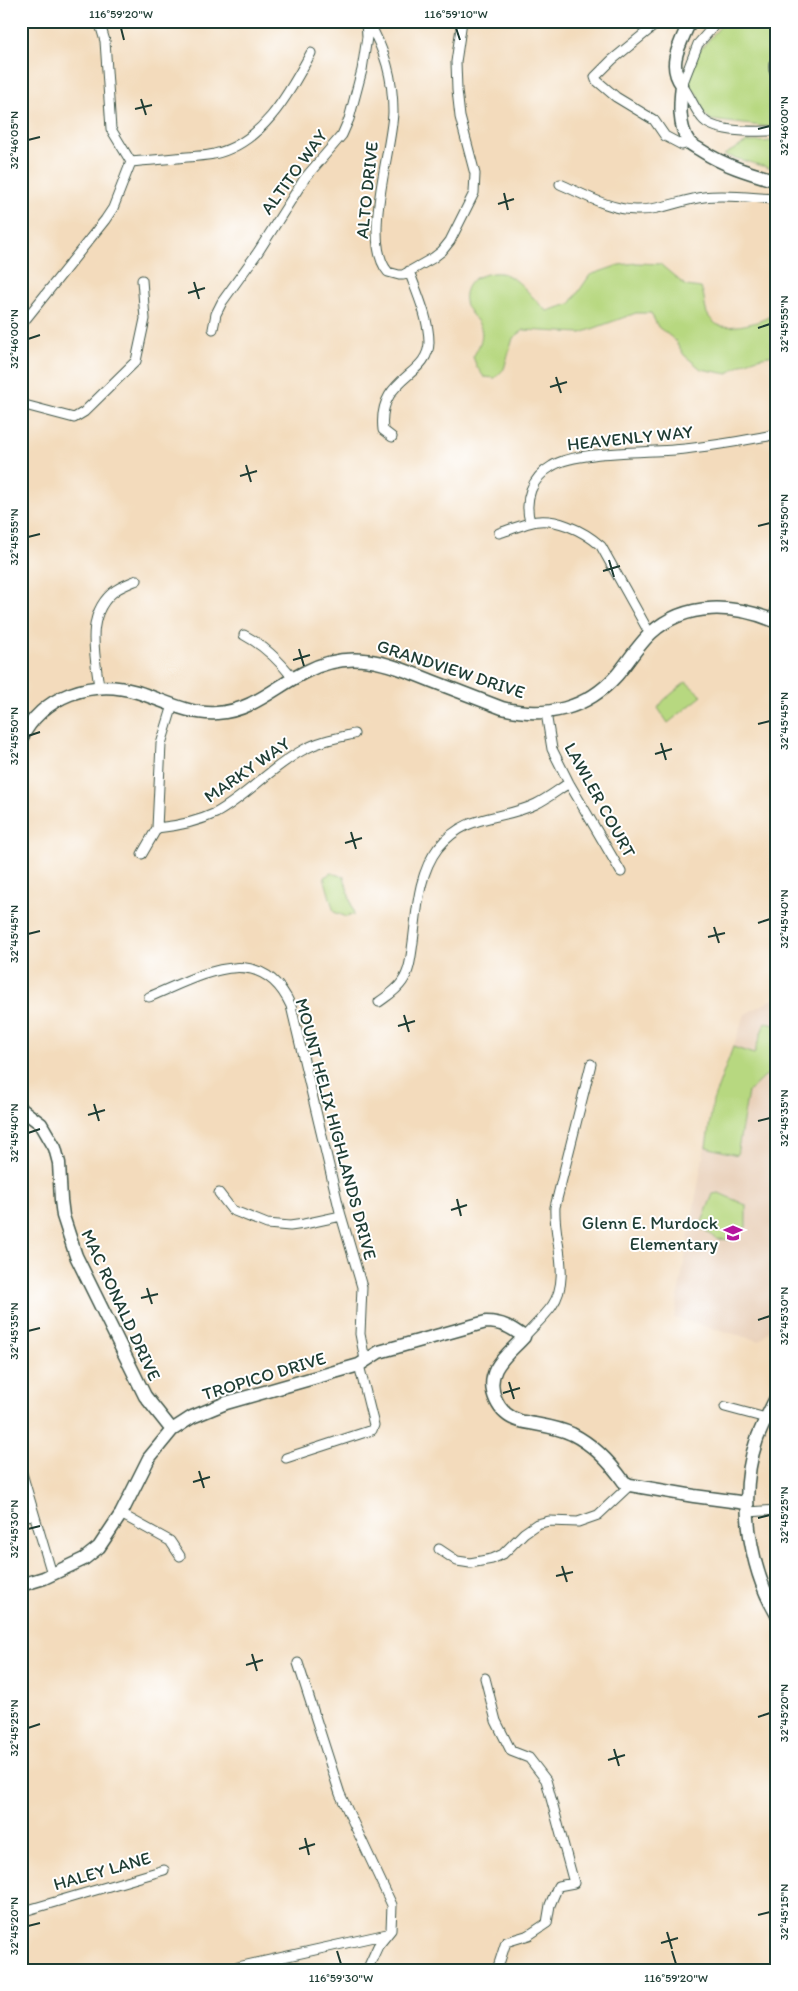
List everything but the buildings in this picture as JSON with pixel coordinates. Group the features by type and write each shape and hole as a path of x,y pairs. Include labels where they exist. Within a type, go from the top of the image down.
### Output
{"street":[{"path":"21,324 105,220 113,208 130,162 111,128 105,42 99,21"},
{"name":"ALTO DRIVE","path":"367,21 376,36 387,65 392,92 393,114 377,228 378,253 388,272 399,275 409,271"},
{"name":"ALTITO WAY","path":"213,329 216,314 222,302 258,252 305,178 342,135 349,119 362,70 367,37 367,21"},
{"path":"392,437 383,430 382,420 389,394 397,384 419,366 427,355 429,343 426,323 409,271 442,251 450,241 474,193 475,174 460,117 456,90 456,62 462,21"},
{"path":"660,21 605,66 596,77 596,80 616,97 654,120 665,136 682,145 690,143"},
{"path":"690,21 673,60 677,79 703,119 710,124 746,131 777,131"},
{"path":"718,21 698,44 682,85 680,103 682,121 690,143 719,162 745,172 777,180"},
{"path":"130,162 214,154 233,147 251,136 270,118 311,53"},
{"path":"777,58 773,68 777,77"},
{"path":"560,184 607,204 635,210 655,209 688,199 706,196 777,199"},
{"path":"21,404 74,418 84,412 129,369 136,361 145,320 142,280"},
{"name":"HEAVENLY WAY","path":"530,522 527,507 532,486 547,469 560,462 582,457 685,449 768,436 777,432"},
{"path":"499,532 530,522 550,522 574,528 590,536 601,546 650,634"},
{"path":"99,687 93,635 95,618 109,596 117,589 137,580"},
{"path":"774,620 777,607"},
{"name":"GRANDVIEW DRIVE","path":"21,739 33,720 54,701 80,690 99,687 135,691 199,713 228,712 260,701 294,678 315,667 351,659 386,663 502,708 520,712 546,713 569,708 596,694 611,681 650,634 662,624 683,614 709,608 731,609 774,620"},
{"path":"244,635 260,644 278,659 294,678"},
{"path":"142,854 157,828 161,744 173,705"},
{"name":"LAWLER COURT","path":"546,713 552,749 568,783 621,872"},
{"name":"MARKY WAY","path":"157,828 185,824 207,817 226,807 304,750 322,742 354,734"},
{"path":"379,1002 393,992 402,982 409,964 419,894 433,857 446,839 463,826 477,820 536,804 568,783"},
{"name":"MOUNT HELIX HIGHLANDS DRIVE","path":"149,997 218,969 231,967 259,972 278,986 291,1006 341,1216 362,1288 360,1334 362,1362 374,1425 372,1430 286,1458"},
{"path":"591,1064 555,1207 562,1276 556,1298 552,1306 497,1367 494,1373 494,1392 498,1404 507,1414 518,1421 559,1428 582,1439 600,1453 624,1482 630,1485 748,1508 777,1510"},
{"name":"MAC RONALD DRIVE","path":"21,1109 41,1124 56,1148 63,1216 76,1256 145,1396 172,1430"},
{"path":"219,1193 232,1210 267,1224 297,1225 341,1216"},
{"name":"TROPICO DRIVE","path":"21,1585 52,1574 84,1559 99,1547 121,1514 149,1458 172,1430 192,1417 226,1403 362,1362 379,1352 486,1322 510,1326 524,1337"},
{"path":"777,1396 757,1440 749,1479 748,1508 755,1562 769,1600 777,1614"},
{"path":"725,1407 766,1418"},
{"path":"21,1470 52,1574"},
{"path":"439,1549 456,1561 470,1563 492,1559 503,1554 524,1533 537,1524 549,1521 578,1522 598,1516 630,1485"},
{"path":"21,1518 34,1514"},
{"path":"121,1514 170,1541 180,1556"},
{"path":"298,1664 340,1794 392,1905 391,1930 378,1946 367,1970"},
{"path":"485,1678 496,1721 511,1751 529,1758 546,1780 574,1883 558,1886 550,1905 546,1923 529,1936 506,1942 497,1970"},
{"name":"HALEY LANE","path":"21,1912 164,1870"},
{"path":"238,1966 388,1934"}],"shaded area":[{"name":"Glenn E. Murdock Elementary","path":"777,997 777,1322 760,1341 674,1318 713,1101 745,1014"}],"green space":[{"path":"725,21 777,21 777,128 711,120 704,113 698,95 689,86 691,66 700,50"},
{"path":"777,141 777,170 724,155 747,142"},
{"path":"637,263 660,264 686,286 701,288 707,314 718,325 740,326 758,322 777,311 777,355 751,360 728,374 701,369 684,355 675,340 658,327 651,313 636,313 581,333 524,330 513,338 504,369 495,378 484,377 477,367 473,357 479,347 482,332 468,309 465,299 466,289 476,278 494,273 507,275 518,282 547,311 570,304 590,275 619,265"},
{"path":"686,682 702,696 668,723 658,708 664,700"},
{"path":"331,873 344,877 354,914 347,917 334,912 324,877"},
{"path":"765,1022 777,1026 777,1072 765,1076 748,1092 737,1155 706,1147 713,1101 733,1047 754,1054"},
{"path":"719,1193 746,1205 746,1227 734,1240 717,1239 700,1227 713,1194"}],"place":[{"name":"Glenn E. Murdock Elementary","path":"733,1233"}]}
